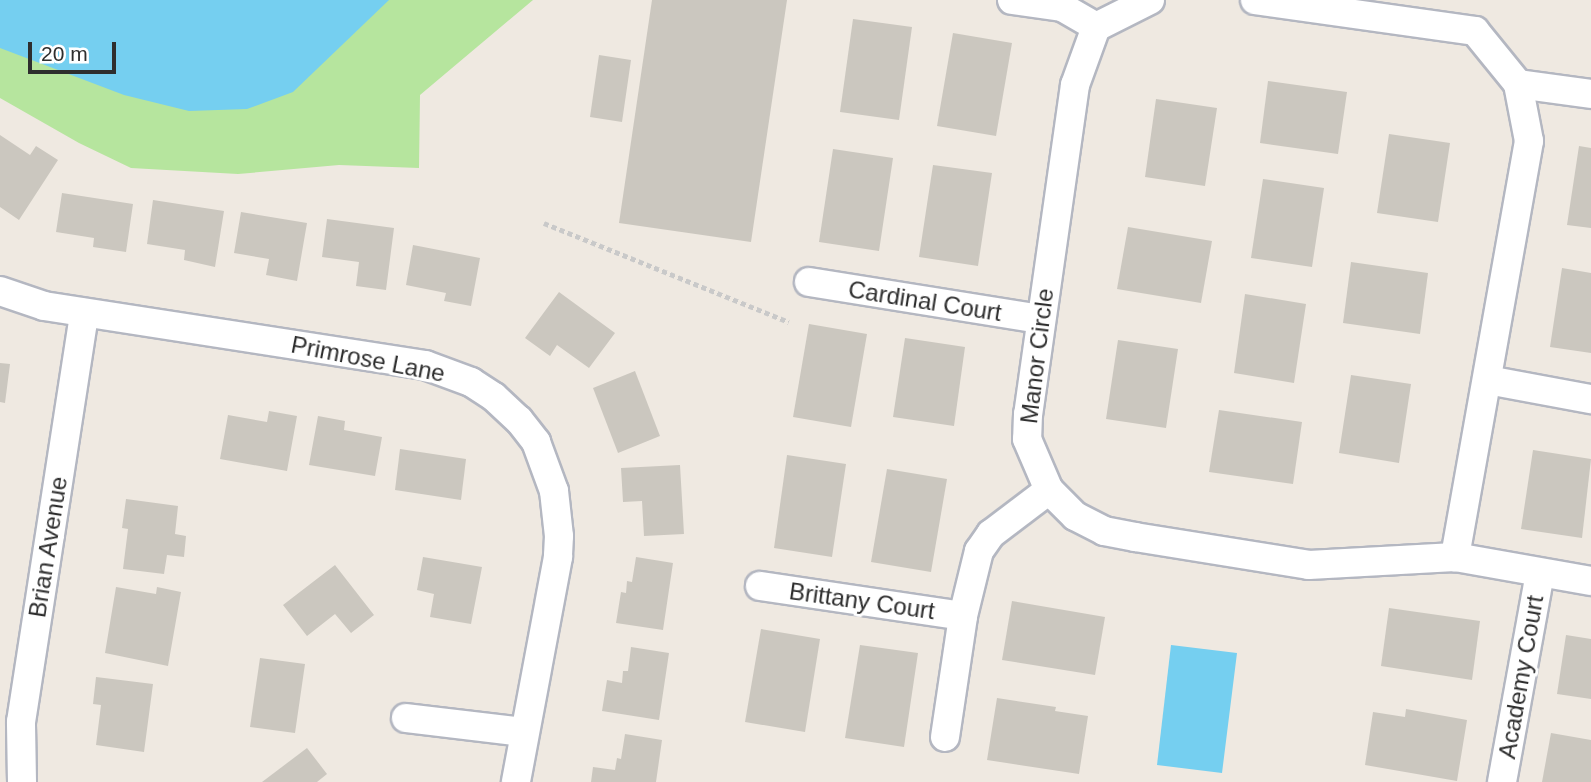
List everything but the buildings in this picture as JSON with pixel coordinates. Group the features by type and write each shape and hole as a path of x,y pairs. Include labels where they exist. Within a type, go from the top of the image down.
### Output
{"street":[{"path":"1012,0 1062,4 1097,27 1150,0"},
{"path":"1255,0 1372,9 1475,31 1518,83 1529,141 1455,557"},
{"name":"Manor Circle","path":"1097,27 1075,85 1041,319 1027,439 1049,491 1075,516 1104,531 1135,537 1309,565 1455,557 1591,581"},
{"path":"1518,83 1591,94"},
{"name":"Cardinal Court","path":"809,282 1041,319"},
{"name":"Primrose Lane","path":"0,291 32,303 84,313 425,365 471,382 494,397 519,419 536,442 551,480 558,514 559,536 558,557 516,782"},
{"name":"Brian Avenue","path":"22,782 21,722 84,313"},
{"path":"1488,380 1591,399"},
{"path":"945,737 963,616 979,551 991,534 1049,491"},
{"name":"Academy Court","path":"1502,782 1540,573"},
{"name":"Brittany Court","path":"760,586 963,616"},
{"path":"406,718 524,732"}],"path":[{"path":"544,223 789,322"}],"green space":[{"path":"0,0 533,0 420,95 419,168 339,165 238,174 131,168 79,143 0,98"}],"water":[{"path":"0,0 389,0 293,92 247,109 189,111 124,95 0,48"},
{"path":"1171,645 1237,653 1222,773 1157,765"}]}
